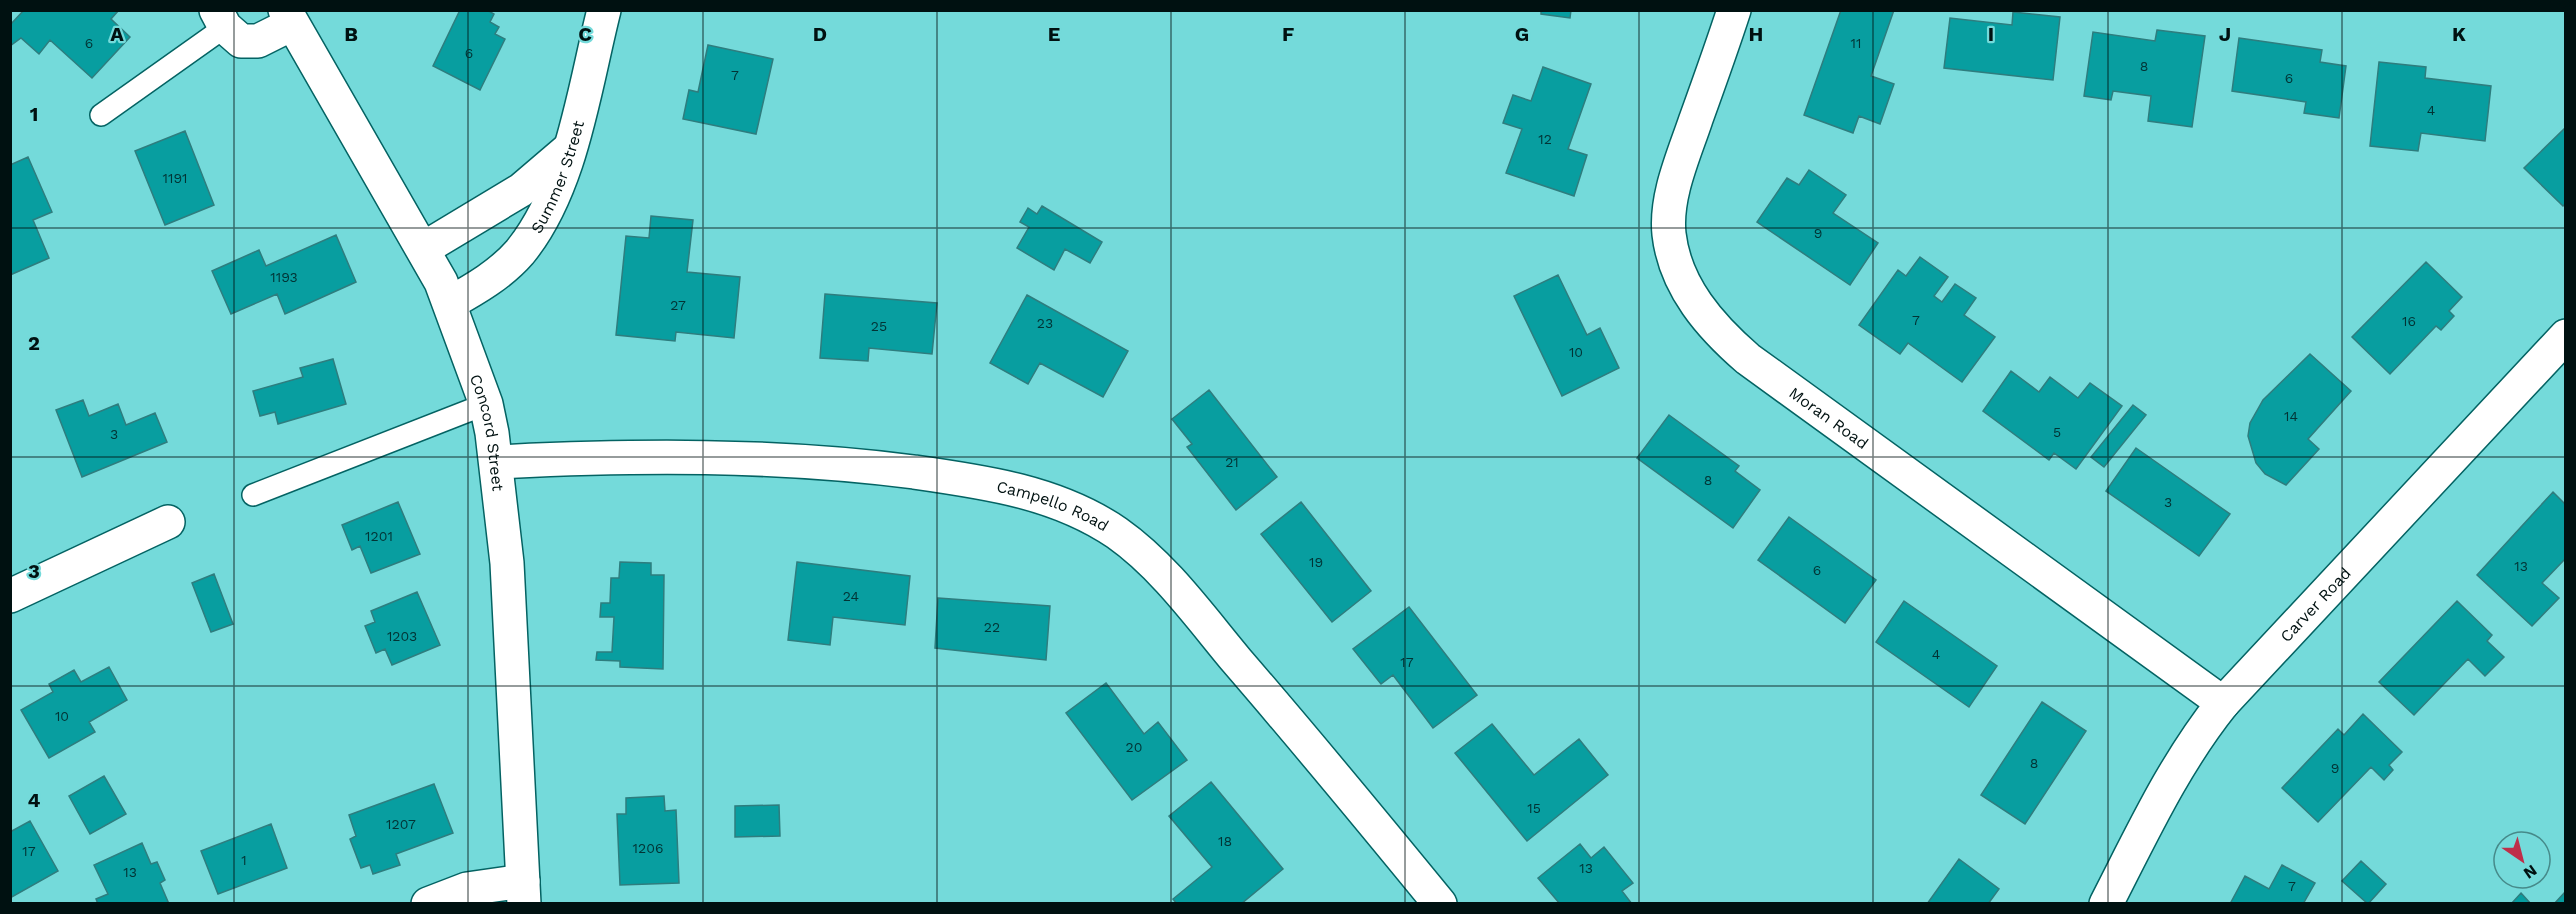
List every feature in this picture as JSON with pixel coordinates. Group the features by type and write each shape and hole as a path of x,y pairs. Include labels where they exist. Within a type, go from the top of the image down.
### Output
{"street":[{"name":"Summer Street","path":"450,303 478,289 519,252 552,202 569,149 604,10"},
{"name":"Moran Road","path":"1734,10 1679,167 1671,199 1669,234 1678,271 1696,303 1718,333 1748,359 2223,703"},
{"path":"221,19 241,41 250,43 289,17"},
{"name":"Concord Street","path":"289,17 423,249 450,303 486,404 496,462 510,596 523,892"},
{"path":"423,249 521,190 569,149"},
{"name":"Carver Road","path":"2106,903 2171,776 2193,741 2223,703 2565,336"},
{"name":"Campello Road","path":"496,462 655,457 786,459 841,464 1006,488 1048,498 1084,513 1120,535 1180,593 1440,903"},
{"path":"10,596 168,522"},
{"path":"428,903 467,890 523,892"}],"lane":[{"path":"100,116 221,19"},
{"path":"253,495 486,404"}],"building":[{"path":"24,10 119,10 111,19 130,37 92,78 50,40 39,54 21,38 10,46 10,25"},
{"path":"460,10 487,10 494,14 490,22 499,27 495,34 505,39 480,90 433,66"},
{"path":"1541,10 1571,10 1570,18 1541,14"},
{"path":"1841,10 1894,10 1871,76 1894,84 1880,124 1859,116 1853,133 1804,115"},
{"path":"2013,12 2060,17 2053,80 1944,68 1950,18 2012,25"},
{"path":"2157,30 2205,36 2192,127 2148,121 2151,96 2113,91 2111,100 2084,96 2093,32 2155,41"},
{"path":"2239,38 2322,50 2320,62 2346,66 2339,118 2304,113 2306,102 2232,91"},
{"path":"708,45 773,59 756,134 683,119 689,90 698,92"},
{"path":"2379,62 2426,67 2425,78 2491,86 2485,141 2421,133 2418,151 2370,146"},
{"path":"1543,67 1591,84 1568,149 1587,155 1574,196 1506,173 1522,129 1503,123 1513,95 1531,101"},
{"path":"2566,127 2566,203 2563,206 2524,168"},
{"path":"185,131 214,205 165,225 135,151"},
{"path":"28,157 52,212 33,220 49,258 10,275 10,165"},
{"path":"1809,170 1846,195 1833,213 1878,243 1850,285 1757,222 1787,178 1799,185"},
{"path":"1042,206 1102,242 1090,263 1065,249 1054,270 1017,248 1029,227 1020,222 1028,208 1037,214"},
{"path":"651,216 693,220 687,272 740,277 734,338 676,332 675,341 616,335 626,236 649,238"},
{"path":"336,235 356,282 285,314 277,294 231,314 212,271 259,250 266,266"},
{"path":"1920,257 1948,277 1934,296 1942,302 1955,284 1976,298 1964,315 1995,337 1962,382 1908,343 1900,354 1859,325 1898,270 1906,276"},
{"path":"2426,262 2462,297 2449,311 2454,316 2441,330 2436,326 2390,374 2352,337"},
{"path":"1558,275 1587,335 1600,328 1619,368 1562,396 1514,296"},
{"path":"825,294 937,303 932,354 869,348 868,361 820,358"},
{"path":"1027,295 1128,351 1103,397 1040,363 1028,384 990,363"},
{"path":"2310,354 2351,391 2308,439 2319,449 2286,485 2265,474 2256,463 2248,436 2250,423 2263,400"},
{"path":"333,359 346,404 278,424 275,412 260,416 253,391 303,377 300,368"},
{"path":"2011,371 2039,392 2050,377 2078,398 2090,383 2122,406 2076,469 2054,453 2049,460 1983,411"},
{"path":"1209,390 1277,477 1236,510 1187,447 1192,444 1172,419"},
{"path":"83,400 89,416 118,404 126,425 155,413 167,442 82,477 56,410"},
{"path":"2133,405 2146,415 2104,467 2091,457"},
{"path":"1669,415 1739,466 1735,471 1760,490 1733,528 1637,458"},
{"path":"2136,448 2230,514 2199,556 2106,491"},
{"path":"2553,492 2566,505 2566,558 2542,583 2559,598 2532,626 2477,575"},
{"path":"398,502 420,554 371,573 360,546 352,550 342,525"},
{"path":"1301,502 1371,591 1332,622 1261,534"},
{"path":"1789,517 1876,580 1845,623 1758,560"},
{"path":"620,562 651,563 651,575 664,575 663,669 620,667 620,661 596,660 597,652 612,652 614,617 600,617 601,603 610,603 611,578 619,578"},
{"path":"797,562 910,576 905,625 833,617 830,645 788,640"},
{"path":"214,574 233,624 211,632 192,583"},
{"path":"417,592 440,645 392,665 385,649 376,653 365,626 375,622 371,611"},
{"path":"938,598 1050,606 1046,660 935,648"},
{"path":"1904,601 1997,666 1969,707 1876,642"},
{"path":"2457,601 2492,635 2487,641 2504,657 2485,676 2468,659 2414,715 2379,682"},
{"path":"1409,607 1477,695 1433,728 1393,675 1381,684 1353,649"},
{"path":"109,667 127,700 89,722 95,732 49,758 21,710 53,692 49,684 74,670 81,682"},
{"path":"1106,683 1144,734 1158,722 1187,760 1132,800 1066,713"},
{"path":"2042,702 2086,731 2025,824 1981,795"},
{"path":"2363,714 2402,752 2389,765 2393,770 2384,780 2371,767 2318,822 2282,788 2338,729 2344,735"},
{"path":"1492,724 1534,775 1579,739 1608,775 1527,841 1455,753"},
{"path":"104,776 126,814 90,834 69,796"},
{"path":"1211,782 1283,869 1241,904 1177,904 1173,899 1212,867 1169,816"},
{"path":"434,784 453,833 396,854 400,865 373,874 370,865 361,868 350,839 356,836 349,815"},
{"path":"664,796 665,811 676,810 679,883 620,885 617,814 626,814 626,798"},
{"path":"779,805 780,836 735,837 735,806"},
{"path":"30,821 58,871 10,898 10,832"},
{"path":"271,824 287,868 218,894 201,851"},
{"path":"142,843 151,864 157,862 165,880 160,883 169,904 98,904 96,899 108,894 94,865"},
{"path":"1580,844 1591,858 1604,847 1633,883 1622,891 1632,904 1560,904 1538,878"},
{"path":"1959,859 1999,889 1988,904 1927,904"},
{"path":"2361,861 2386,884 2368,904 2342,881"},
{"path":"2282,865 2315,883 2303,904 2230,904 2245,876 2269,889"},
{"path":"2566,891 2566,904 2554,904"},
{"path":"2521,893 2531,904 2511,904"}]}
